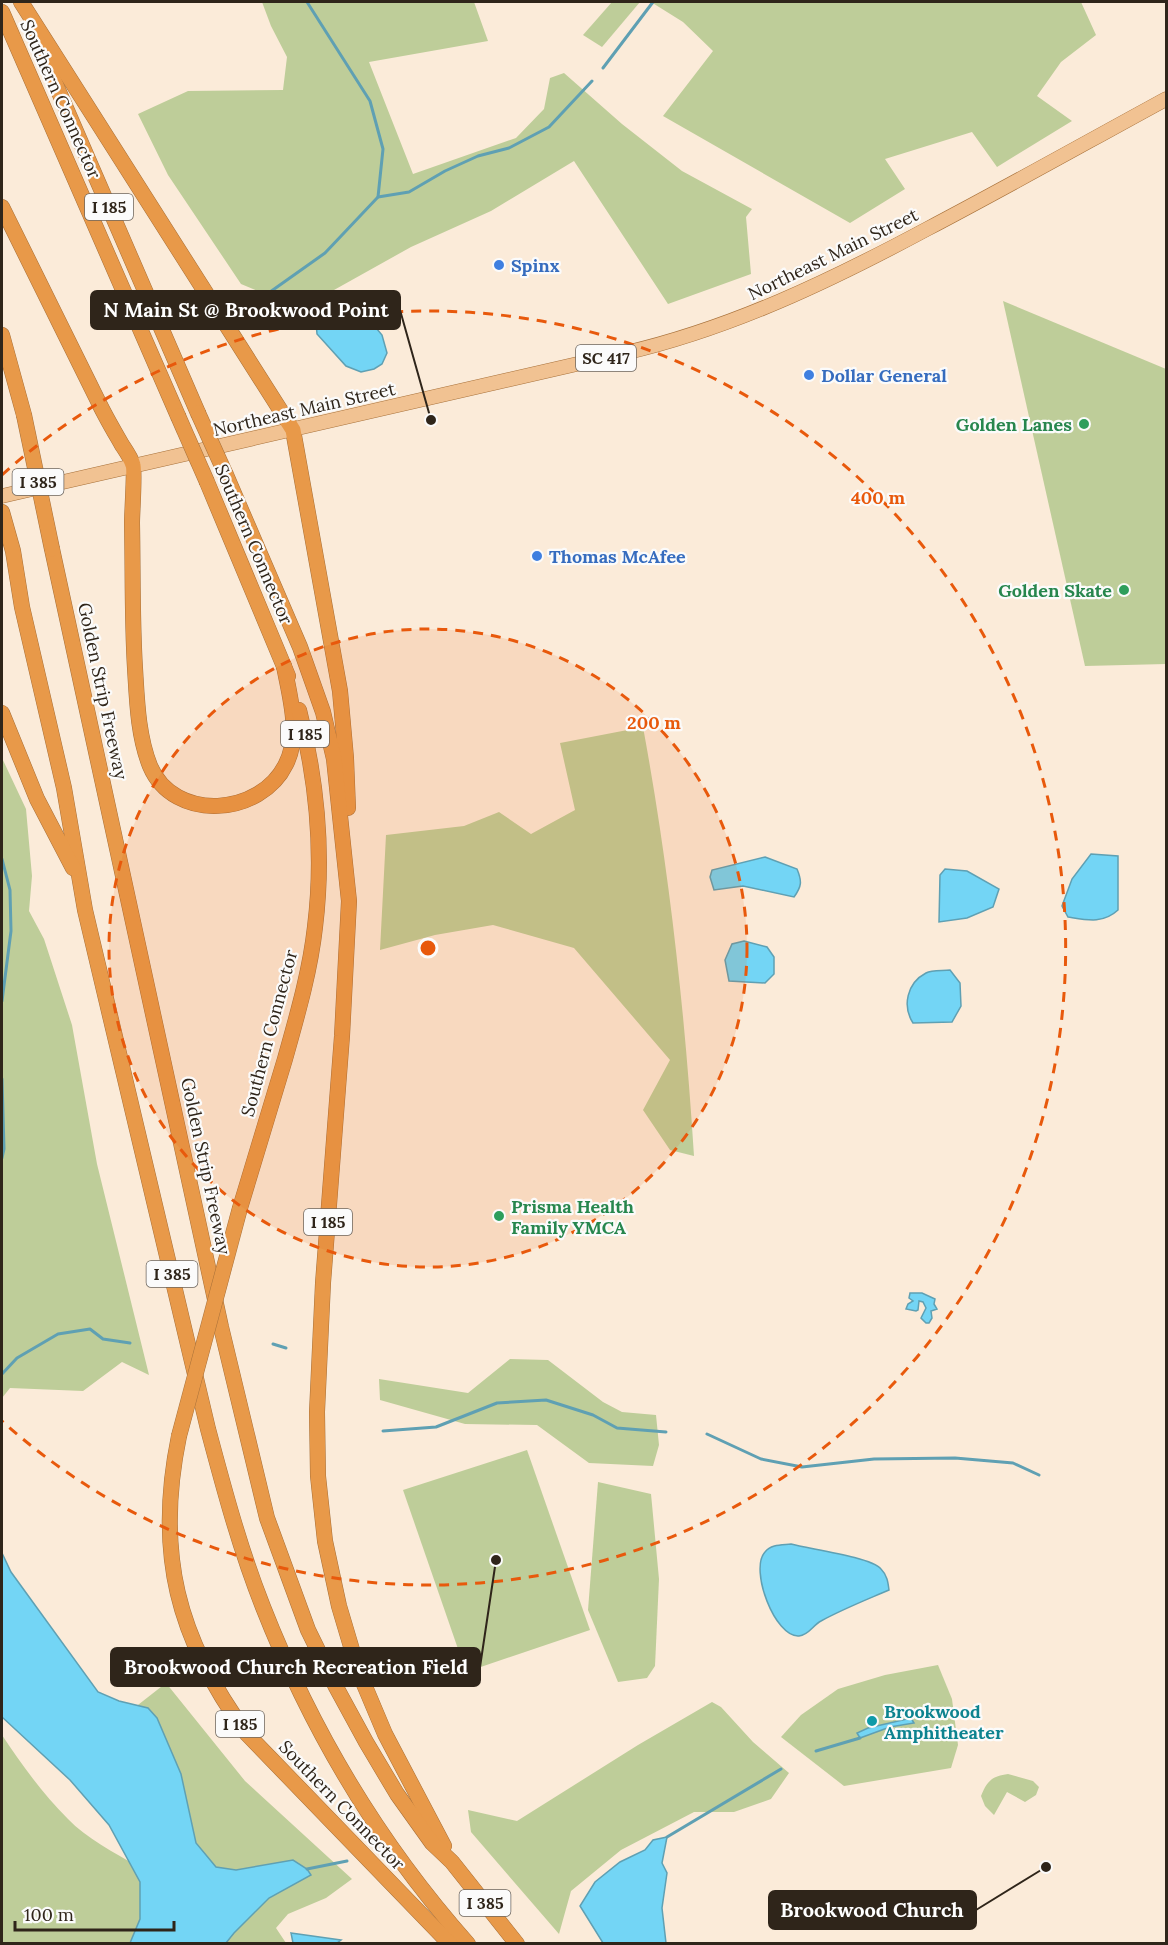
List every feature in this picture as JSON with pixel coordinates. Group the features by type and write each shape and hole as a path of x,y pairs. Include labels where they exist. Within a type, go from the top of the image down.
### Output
{"highway":[{"name":"Southern Connector","path":"20,2 300,647 322,712 334,759 349,901 342,1036 323,1283 317,1412 318,1476 325,1541 339,1606 358,1670 385,1734 452,1862"},
{"path":"20,2 293,430 340,691 346,758 349,901"},
{"name":"Southern Connector","path":"2,12 207,482 284,666 307,741 315,789 319,836 319,882 315,927 301,1003 240,1208 179,1437 171,1481 170,1545 183,1611 206,1671 224,1702 247,1734 450,1944"},
{"path":"2,207 107,420 134,466 132,491 133,627 136,691 141,733 150,765 163,785 180,797 213,807 249,800 265,790 287,763 293,738 292,709 284,666"},
{"name":"Golden Strip Freeway","path":"2,335 24,415 221,1327 267,1518 308,1630 336,1687 397,1794 432,1843 452,1862 517,1944"},
{"name":"I 385","path":"2,512 13,550 22,606 64,788 85,910 208,1429 226,1496 263,1606 312,1715 355,1791 396,1854 468,1944"},
{"path":"2,713 37,799 80,880"}],"main road":[{"name":"Northeast Main Street","path":"2,496 638,350 702,332 772,306 888,250 1167,99"}],"green space":[{"path":"262,2 474,2 488,41 369,62 413,174 516,138 544,109 550,78 564,73 622,124 682,171 752,209 746,217 751,274 668,304 574,161 491,211 411,247 300,309 241,284 168,175 138,114 188,91 283,90 287,57"},
{"path":"612,2 640,2 602,47 583,35"},
{"path":"651,2 1081,2 1096,35 1061,62 1037,96 1072,121 997,167 972,132 885,159 905,189 850,223 663,116 713,51 683,22"},
{"path":"1003,301 1166,369 1166,664 1085,666"},
{"path":"643,727 661,833 675,940 694,1156 670,1150 643,1110 670,1060 574,948 493,925 435,935 380,950 386,835 464,826 499,812 531,834 575,810 560,743"},
{"path":"2,758 26,809 32,876 29,911 44,939 72,1025 97,1164 149,1375 122,1362 83,1391 10,1388 2,1398"},
{"path":"510,1359 548,1360 603,1402 622,1412 656,1415 659,1445 653,1466 589,1463 537,1425 465,1424 380,1400 379,1379 468,1393"},
{"path":"527,1450 590,1630 466,1672 403,1490"},
{"path":"598,1482 651,1494 659,1579 655,1666 647,1678 618,1682 588,1610"},
{"path":"938,1665 952,1699 958,1745 951,1768 844,1786 781,1737 801,1715 838,1689 885,1675"},
{"path":"166,1683 245,1781 352,1879 326,1898 288,1914 276,1928 286,1943 2,1943 2,1735 33,1778 75,1826 137,1866 120,1719"},
{"path":"712,1702 721,1707 753,1742 789,1773 771,1799 734,1812 694,1812 621,1850 571,1891 559,1934 471,1832 468,1810 517,1821 638,1745"},
{"path":"1008,1774 1033,1781 1039,1787 1036,1795 1025,1802 1007,1792 994,1815 985,1806 981,1796 991,1780"}],"water":[{"path":"337,299 356,304 382,335 387,353 382,364 374,369 361,372 346,366 317,334 316,322 321,310"},
{"path":"1091,854 1118,856 1118,910 1101,919 1068,917 1062,906 1072,879"},
{"path":"765,857 797,869 800,883 799,890 794,897 743,886 714,890 710,877 712,870"},
{"path":"945,869 967,871 999,889 993,907 967,918 939,922 940,875"},
{"path":"744,941 767,947 774,957 774,974 765,983 729,981 725,960 732,944"},
{"path":"950,970 960,983 961,1006 952,1022 913,1023 907,1002 914,983 928,972"},
{"path":"910,1293 922,1293 935,1299 934,1304 937,1309 931,1311 932,1318 929,1323 921,1318 926,1308 923,1302 919,1301 916,1311 906,1309 913,1301 909,1298"},
{"path":"791,1544 853,1557 875,1565 885,1574 889,1590 829,1617 802,1635 790,1634 773,1615 762,1587 760,1573 761,1561 767,1549 777,1545"},
{"path":"2,1553 11,1572 98,1692 119,1701 148,1708 157,1718 181,1774 196,1843 216,1867 236,1870 293,1860 307,1869 311,1875 269,1898 226,1943 130,1943 140,1919 140,1882 109,1825 70,1780 2,1717"},
{"path":"911,1718 914,1723 890,1727 860,1738 857,1733 868,1728"},
{"path":"667,1837 662,1863 667,1873 662,1908 666,1943 603,1943 580,1906 595,1882 620,1862 645,1850 653,1840"},
{"path":"291,1933 341,1940 337,1943 293,1943"}],"waterway":[{"path":"307,2 370,101 383,149 378,197"},
{"path":"603,68 653,2"},
{"path":"270,292 325,253 378,197 409,192 445,171 478,156 509,148 549,127 592,81"},
{"path":"2,859 10,890 11,931 2,1001"},
{"path":"2,1079 4,1149 2,1158"},
{"path":"2,1374 17,1358 58,1334 90,1329 103,1339 130,1343"},
{"path":"273,1344 286,1348"},
{"path":"383,1431 436,1427 497,1403 546,1400 593,1415 617,1428 666,1432"},
{"path":"707,1434 761,1459 802,1467 874,1459 955,1458 1013,1463 1039,1475"},
{"path":"816,1751 860,1738"},
{"path":"667,1837 781,1769"},
{"path":"307,1869 347,1861"}],"place":[{"name":"Spinx","path":"499,265"},
{"name":"Dollar General","path":"809,375"},
{"name":"N Main St @ Brookwood Point","path":"431,420"},
{"name":"Golden Lanes","path":"1084,424"},
{"name":"Thomas McAfee","path":"537,556"},
{"name":"Golden Skate","path":"1124,590"},
{"name":"Prisma Health Family YMCA","path":"499,1216"},
{"name":"Brookwood Church Recreation Field","path":"496,1560"},
{"name":"Brookwood Amphitheater","path":"872,1721"},
{"name":"Brookwood Church","path":"1046,1867"}]}
